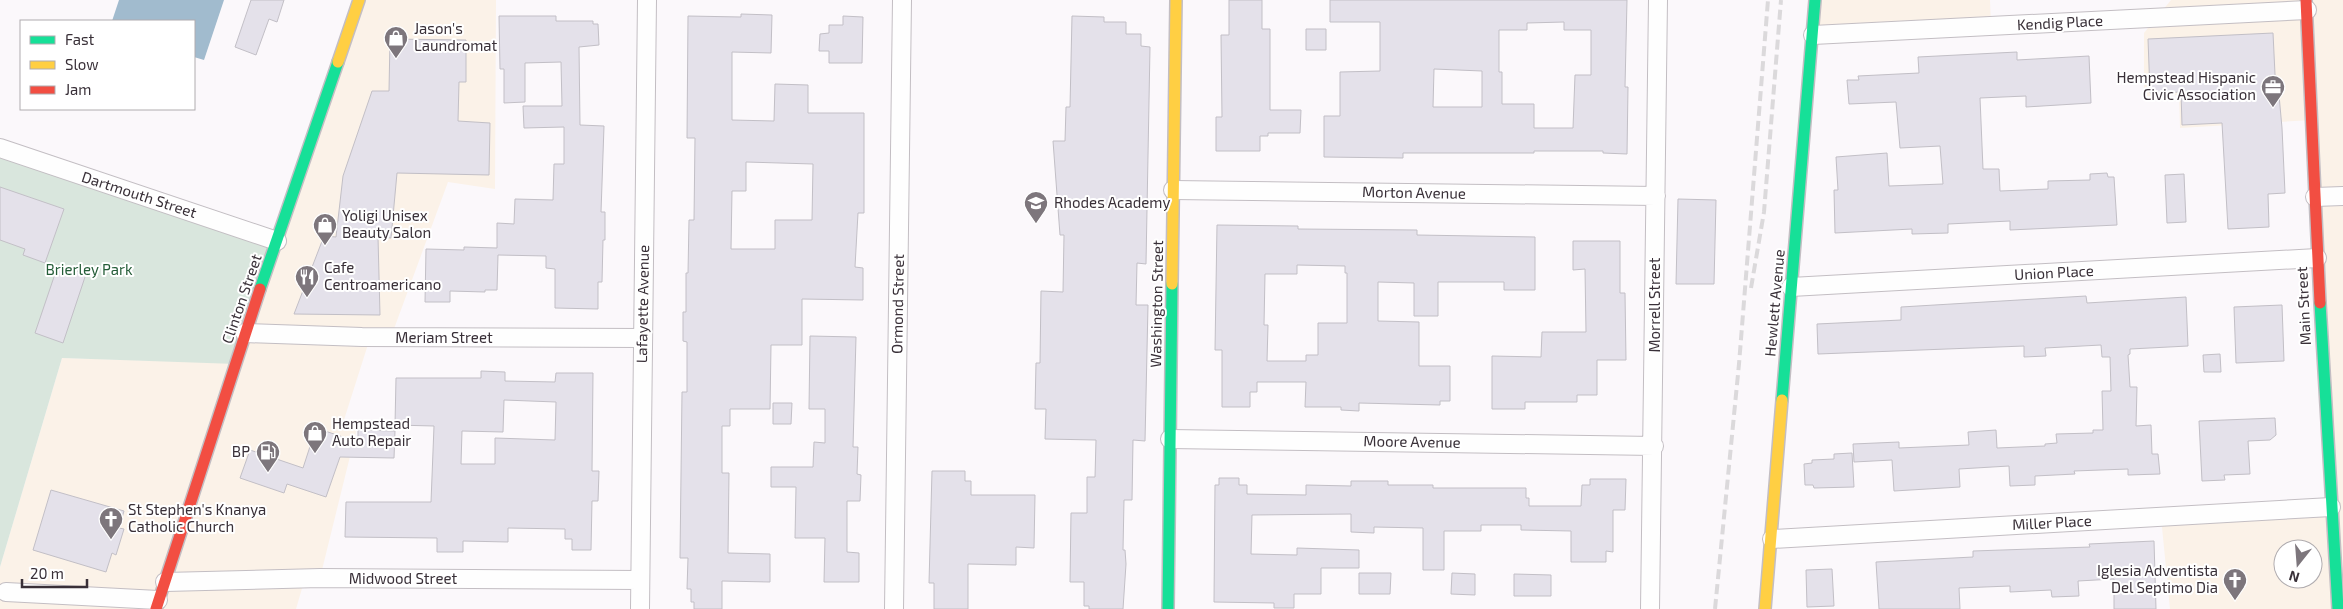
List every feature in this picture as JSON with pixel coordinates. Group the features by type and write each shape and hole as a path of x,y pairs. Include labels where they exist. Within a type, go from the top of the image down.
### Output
{"main road":[{"name":"Clinton Street","path":"157,605 245,333 359,0"},
{"name":"Washington Street","path":"1168,609 1176,0"},
{"name":"Hewlett Avenue","path":"1765,609 1815,0"},
{"name":"Main Street","path":"2306,5 2316,258 2338,609"}],"street":[{"name":"Lafayette Avenue","path":"640,609 647,0"},
{"name":"Ormond Street","path":"894,609 902,0"},
{"name":"Morrell Street","path":"1650,609 1654,446 1658,0"},
{"name":"Kendig Place","path":"1813,35 2306,5"},
{"name":"Dartmouth Street","path":"0,148 277,241"},
{"name":"Morton Avenue","path":"1173,190 1656,196"},
{"path":"2315,197 2343,196"},
{"name":"Union Place","path":"1791,287 2316,258"},
{"name":"Meriam Street","path":"245,333 370,338 642,338"},
{"name":"Moore Avenue","path":"1170,439 1654,446"},
{"name":"Miller Place","path":"1772,539 2331,508"},
{"name":"Midwood Street","path":"165,582 320,578 640,580"},
{"path":"6,592 157,605"}],"shaded area":[{"path":"359,0 496,0 495,189 448,182 391,337 370,338 343,423 357,428 320,578 305,578 296,609 0,609 0,567 62,358 236,363"},
{"path":"1815,0 1990,0 1991,26 1813,35"},
{"path":"2171,0 2343,0 2343,609 2170,609 2161,517 2331,507 2312,120 2180,128 2179,95 2144,96 2144,33"}],"green space":[{"name":"Brierley Park","path":"0,148 277,241 236,364 62,358 0,567"}],"water":[{"path":"119,0 224,0 204,60 195,57 195,20 112,20"}],"building":[{"path":"251,0 284,0 277,22 269,19 256,55 235,47"},
{"path":"1229,0 1262,0 1262,29 1270,29 1270,110 1301,110 1300,133 1268,133 1268,136 1260,136 1260,151 1216,151 1216,117 1222,117 1221,35 1229,35"},
{"path":"1330,0 1627,0 1625,87 1628,87 1627,154 1603,153 1603,151 1534,151 1534,153 1403,153 1403,158 1324,157 1324,116 1340,116 1340,72 1380,71 1380,22 1330,22","holes":["1564,22 1564,30 1591,30 1591,75 1575,75 1573,128 1534,128 1534,104 1502,104 1502,72 1499,72 1499,30 1527,30 1527,23","1434,69 1482,71 1482,107 1433,107"]},
{"path":"741,14 772,15 771,53 732,52 732,120 774,121 775,84 808,85 808,113 864,113 864,213 858,213 855,267 863,268 863,300 802,299 802,345 771,345 770,409 730,409 730,426 722,426 722,473 729,473 728,553 770,554 770,582 722,581 722,609 694,609 694,602 691,602 691,589 687,589 688,558 680,558 682,392 687,392 687,342 683,341 683,312 686,312 689,220 694,220 695,138 687,138 688,16 741,17","holes":["746,162 813,164 812,220 775,220 775,249 731,249 732,191 746,191"]},
{"path":"499,16 556,16 556,21 593,21 593,24 598,24 599,45 579,47 580,125 604,126 601,212 605,212 605,240 603,240 602,282 598,282 598,309 555,308 555,269 546,268 546,256 498,255 497,290 485,290 485,292 450,291 450,302 425,302 426,249 464,250 464,247 497,248 497,223 514,224 515,199 553,200 554,164 564,164 564,127 524,128 523,106 562,106 561,62 525,63 525,102 504,103 504,69 500,69"},
{"path":"843,16 863,17 862,63 829,63 829,51 819,51 820,34 829,33 829,25 843,25"},
{"path":"1072,16 1104,17 1104,22 1126,22 1126,34 1141,34 1141,46 1150,47 1146,264 1137,263 1136,305 1148,305 1145,441 1133,440 1132,500 1124,500 1123,550 1125,550 1126,564 1123,609 1089,609 1089,606 1084,606 1084,582 1070,582 1071,513 1087,513 1087,477 1095,477 1096,440 1045,439 1046,409 1035,409 1036,363 1040,363 1041,291 1063,292 1064,235 1060,235 1053,141 1065,141 1066,107 1070,107"},
{"path":"1306,29 1326,29 1326,50 1306,50"},
{"path":"2273,33 2276,95 2279,95 2282,128 2285,193 2268,194 2269,227 2228,229 2222,123 2182,125 2181,92 2150,93 2148,39"},
{"path":"390,39 466,40 466,82 459,82 458,121 490,123 489,175 397,173 391,238 378,237 380,315 294,314 324,236 336,237 343,176 372,91 389,91"},
{"path":"2017,52 2017,60 2089,56 2091,103 2026,107 2026,96 1980,98 1983,169 1999,169 2000,191 2048,189 2048,181 2090,180 2090,174 2107,173 2108,177 2114,177 2117,225 2010,230 2010,221 1948,224 1948,233 1912,234 1912,229 1835,233 1834,190 1838,190 1836,157 1887,153 1889,186 1943,184 1940,146 1900,148 1896,102 1849,104 1847,80 1859,80 1858,76 1919,73 1918,57"},
{"path":"2184,174 2186,222 2167,223 2165,175"},
{"path":"0,187 64,209 45,263 23,255 25,249 0,240"},
{"path":"1678,199 1716,200 1714,284 1676,284"},
{"path":"1217,225 1298,226 1298,229 1417,230 1417,235 1535,237 1535,290 1504,290 1504,282 1438,282 1438,316 1414,316 1414,283 1378,282 1378,321 1419,322 1419,366 1450,366 1450,401 1440,401 1440,405 1359,403 1359,411 1341,410 1341,407 1305,407 1306,382 1257,382 1257,392 1250,392 1250,407 1222,407 1222,350 1215,350","holes":["1297,265 1345,266 1345,273 1347,273 1347,323 1318,323 1318,355 1306,355 1306,361 1267,361 1268,325 1264,325 1265,274 1297,274"]},
{"path":"1573,241 1620,241 1620,293 1625,293 1626,360 1597,360 1597,395 1577,395 1577,402 1525,402 1525,409 1492,409 1492,356 1541,357 1542,332 1586,332 1585,269 1573,270"},
{"path":"58,265 86,274 63,343 35,333"},
{"path":"2086,296 2087,303 2186,297 2188,346 2130,349 2130,354 2128,355 2130,387 2137,387 2136,426 2151,425 2152,454 2158,454 2160,474 2128,475 2128,469 2074,471 2075,474 2035,476 2035,485 2010,486 2009,466 1959,469 1960,487 1894,491 1892,460 1854,462 1853,444 1899,442 1899,448 1969,445 1968,432 1996,430 1997,448 2045,446 2045,444 2057,443 2056,434 2093,433 2093,430 2103,430 2102,391 2111,391 2110,357 2102,357 2101,345 2045,348 2046,356 2024,357 2024,346 1818,354 1817,324 1901,320 1901,307"},
{"path":"2282,305 2284,361 2236,363 2234,307"},
{"path":"810,336 856,337 853,447 858,447 857,474 861,475 860,501 847,501 847,552 859,553 859,582 824,582 825,538 795,538 796,487 771,487 771,467 813,467 814,442 825,443 825,409 809,409"},
{"path":"2220,354 2221,372 2204,372 2203,355"},
{"path":"481,371 505,372 505,381 555,382 556,373 593,373 592,471 599,471 598,501 592,501 591,550 572,550 572,539 565,539 565,529 508,528 508,542 463,541 463,552 437,552 437,538 345,537 346,502 431,502 434,426 395,425 396,378 481,378","holes":["504,400 556,402 555,440 495,438 495,464 461,464 462,431 503,432"]},
{"path":"773,403 792,403 791,424 773,424"},
{"path":"2275,418 2276,435 2270,440 2248,441 2250,474 2224,475 2225,480 2202,481 2199,421"},
{"path":"316,428 358,442 358,430 395,431 394,458 340,457 326,497 287,484 284,493 240,478 250,450 303,468"},
{"path":"1852,453 1854,487 1814,488 1813,485 1805,485 1804,464 1812,463 1812,460 1834,459 1834,454"},
{"path":"932,471 965,471 965,481 971,481 971,495 1035,495 1034,548 1016,547 1016,565 968,564 968,609 934,609 934,583 929,583"},
{"path":"1219,478 1239,478 1239,485 1247,485 1247,494 1306,495 1306,485 1351,486 1351,481 1388,481 1388,485 1433,485 1433,488 1526,488 1526,498 1529,498 1529,506 1581,506 1582,485 1590,485 1590,479 1626,479 1625,510 1613,510 1613,552 1606,551 1606,562 1571,562 1571,531 1521,530 1521,525 1481,525 1481,531 1444,531 1444,570 1423,570 1423,528 1374,527 1374,533 1351,532 1351,514 1252,515 1251,554 1297,555 1297,548 1359,550 1359,568 1321,568 1321,594 1294,594 1294,608 1274,608 1274,603 1214,602 1215,485 1219,485"},
{"path":"51,490 124,511 119,528 124,529 116,555 112,553 106,572 33,550"},
{"path":"2154,541 2156,609 2114,609 2114,579 2078,581 2079,596 2052,597 2051,590 2010,592 2010,586 1959,588 1960,609 1879,609 1876,562 1973,557 1973,551 2090,547 2089,544"},
{"path":"1832,569 1834,606 1807,607 1806,570"},
{"path":"1359,573 1391,573 1390,594 1359,594"},
{"path":"1452,573 1475,574 1475,595 1451,594"},
{"path":"1514,574 1551,575 1551,596 1514,596"}],"railway":[{"path":"1715,609 1739,364 1768,0"},
{"path":"1751,288 1764,212 1781,0"}],"traffic: fast":[{"path":"1782,400 1815,0"},
{"path":"260,289 338,62"},
{"path":"1168,609 1172,284"},
{"path":"2320,303 2338,609"}],"traffic: slow":[{"path":"338,62 359,0"},
{"path":"1172,284 1176,0"},
{"path":"1765,609 1782,400"}],"traffic: jam":[{"path":"2306,0 2320,303"},
{"path":"156,609 260,289"}],"place":[{"name":"Jason's Laundromat","path":"396,59"},
{"name":"Hempstead Hispanic Civic Association","path":"2273,108"},
{"name":"Rhodes Academy","path":"1036,224"},
{"name":"Yoligi Unisex Beauty Salon","path":"325,246"},
{"name":"Cafe Centroamericano","path":"307,298"},
{"name":"Hempstead Auto Repair","path":"315,454"},
{"name":"BP","path":"268,473"},
{"name":"St Stephen's Knanya Catholic Church","path":"111,540"},
{"name":"Iglesia Adventista Del Septimo Dia","path":"2235,601"}]}
